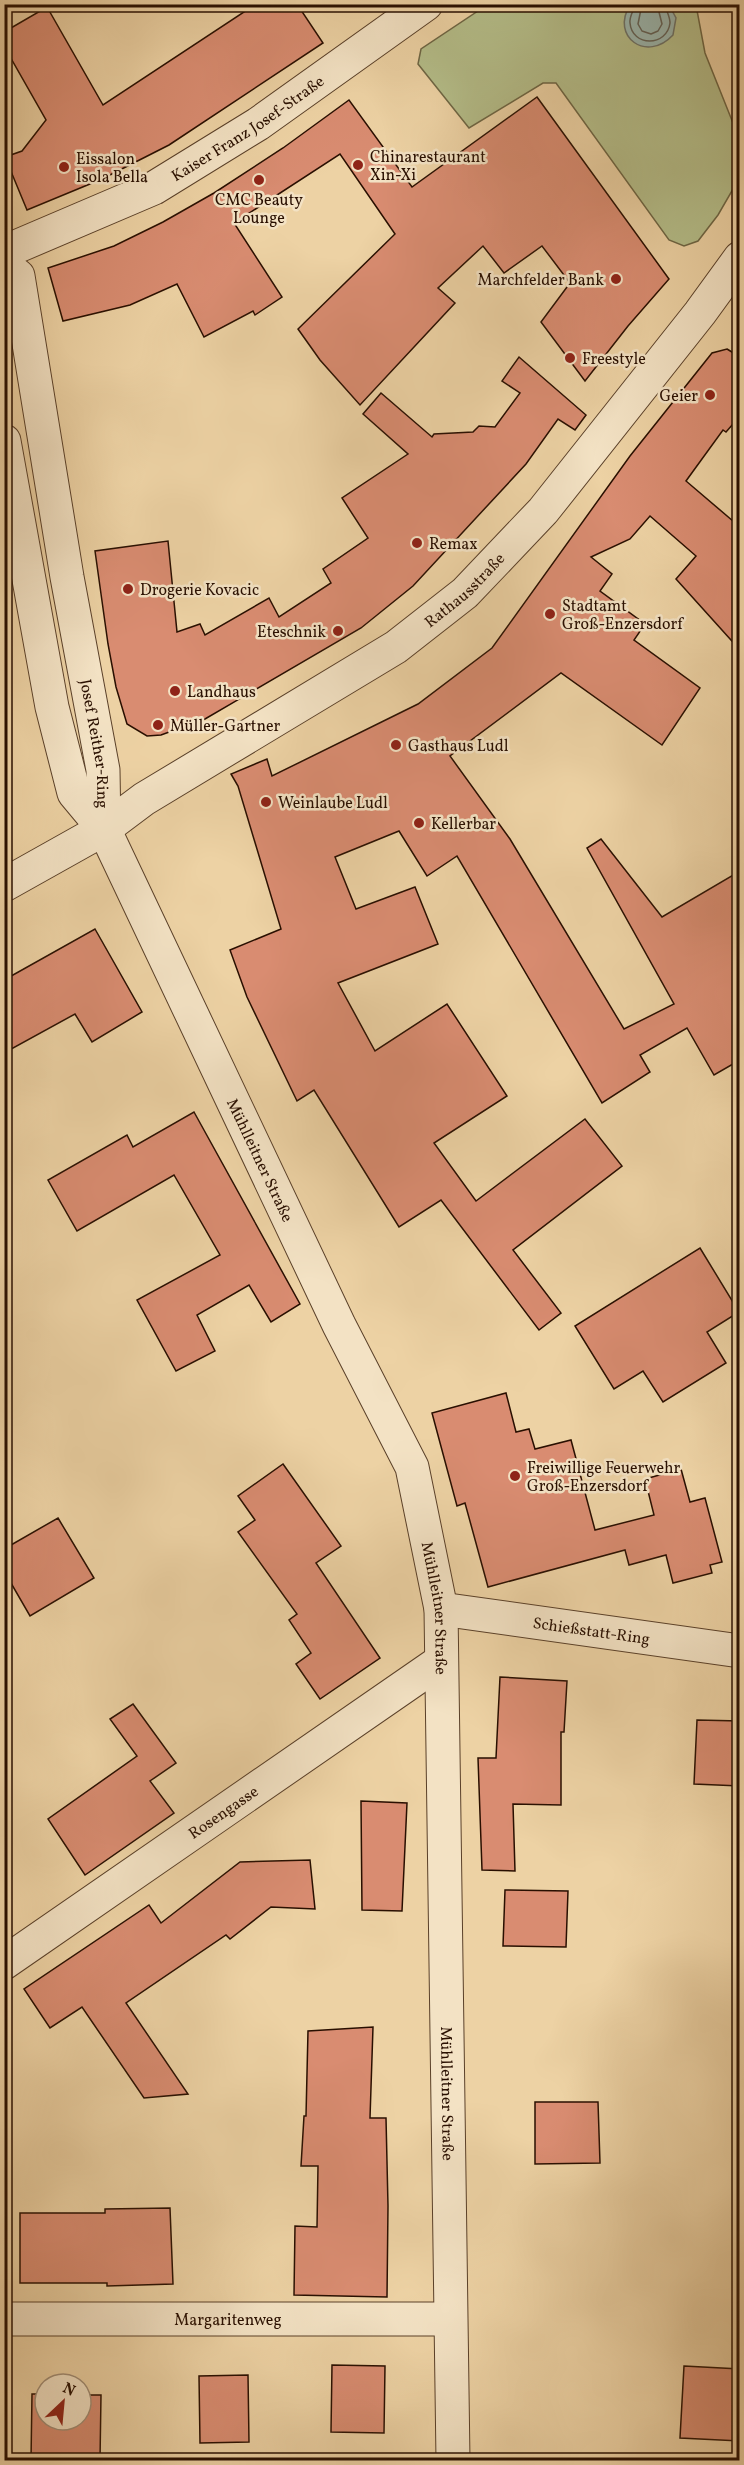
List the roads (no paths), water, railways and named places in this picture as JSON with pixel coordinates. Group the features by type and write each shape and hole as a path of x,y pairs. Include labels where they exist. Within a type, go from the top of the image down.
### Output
{"street":[{"name":"Kaiser Franz Josef-Straße","path":"4,252 154,188 258,124 426,4"},
{"name":"Rathausstraße","path":"4,885 104,828 144,799 396,647 465,593 543,511 700,313 740,258"},
{"name":"Josef Reither-Ring","path":"4,265 18,276 50,476 103,770 104,828"},
{"name":"Josef Reither-Ring","path":"4,441 52,707 74,793 104,828"},
{"name":"Mühlleitner Straße","path":"104,828 339,1325 411,1467 441,1609 449,2319 453,2395 453,2460"},
{"name":"Schießstatt-Ring","path":"441,1609 740,1651"},
{"name":"Rosengasse","path":"4,1963 441,1661"},
{"name":"Margaritenweg","path":"4,2319 449,2319"}],"water":[{"path":"630,5 669,5 676,18 673,35 663,43 652,47 634,42 628,36 625,27 625,17"}],"place":[{"name":"Chinarestaurant Xin-Xi","path":"358,165"},
{"name":"Eissalon Isola Bella","path":"64,167"},
{"name":"CMC Beauty Lounge","path":"259,180"},
{"name":"Marchfelder Bank","path":"616,279"},
{"name":"Freestyle","path":"570,358"},
{"name":"Geier","path":"710,395"},
{"name":"Remax","path":"417,543"},
{"name":"Drogerie Kovacic","path":"128,589"},
{"name":"Stadtamt Groß-Enzersdorf","path":"550,614"},
{"name":"Eteschnik","path":"338,631"},
{"name":"Landhaus","path":"175,691"},
{"name":"Müller-Gartner","path":"158,725"},
{"name":"Gasthaus Ludl","path":"396,745"},
{"name":"Weinlaube Ludl","path":"266,802"},
{"name":"Kellerbar","path":"419,823"},
{"name":"Freiwillige Feuerwehr Groß-Enzersdorf","path":"515,1476"}]}
